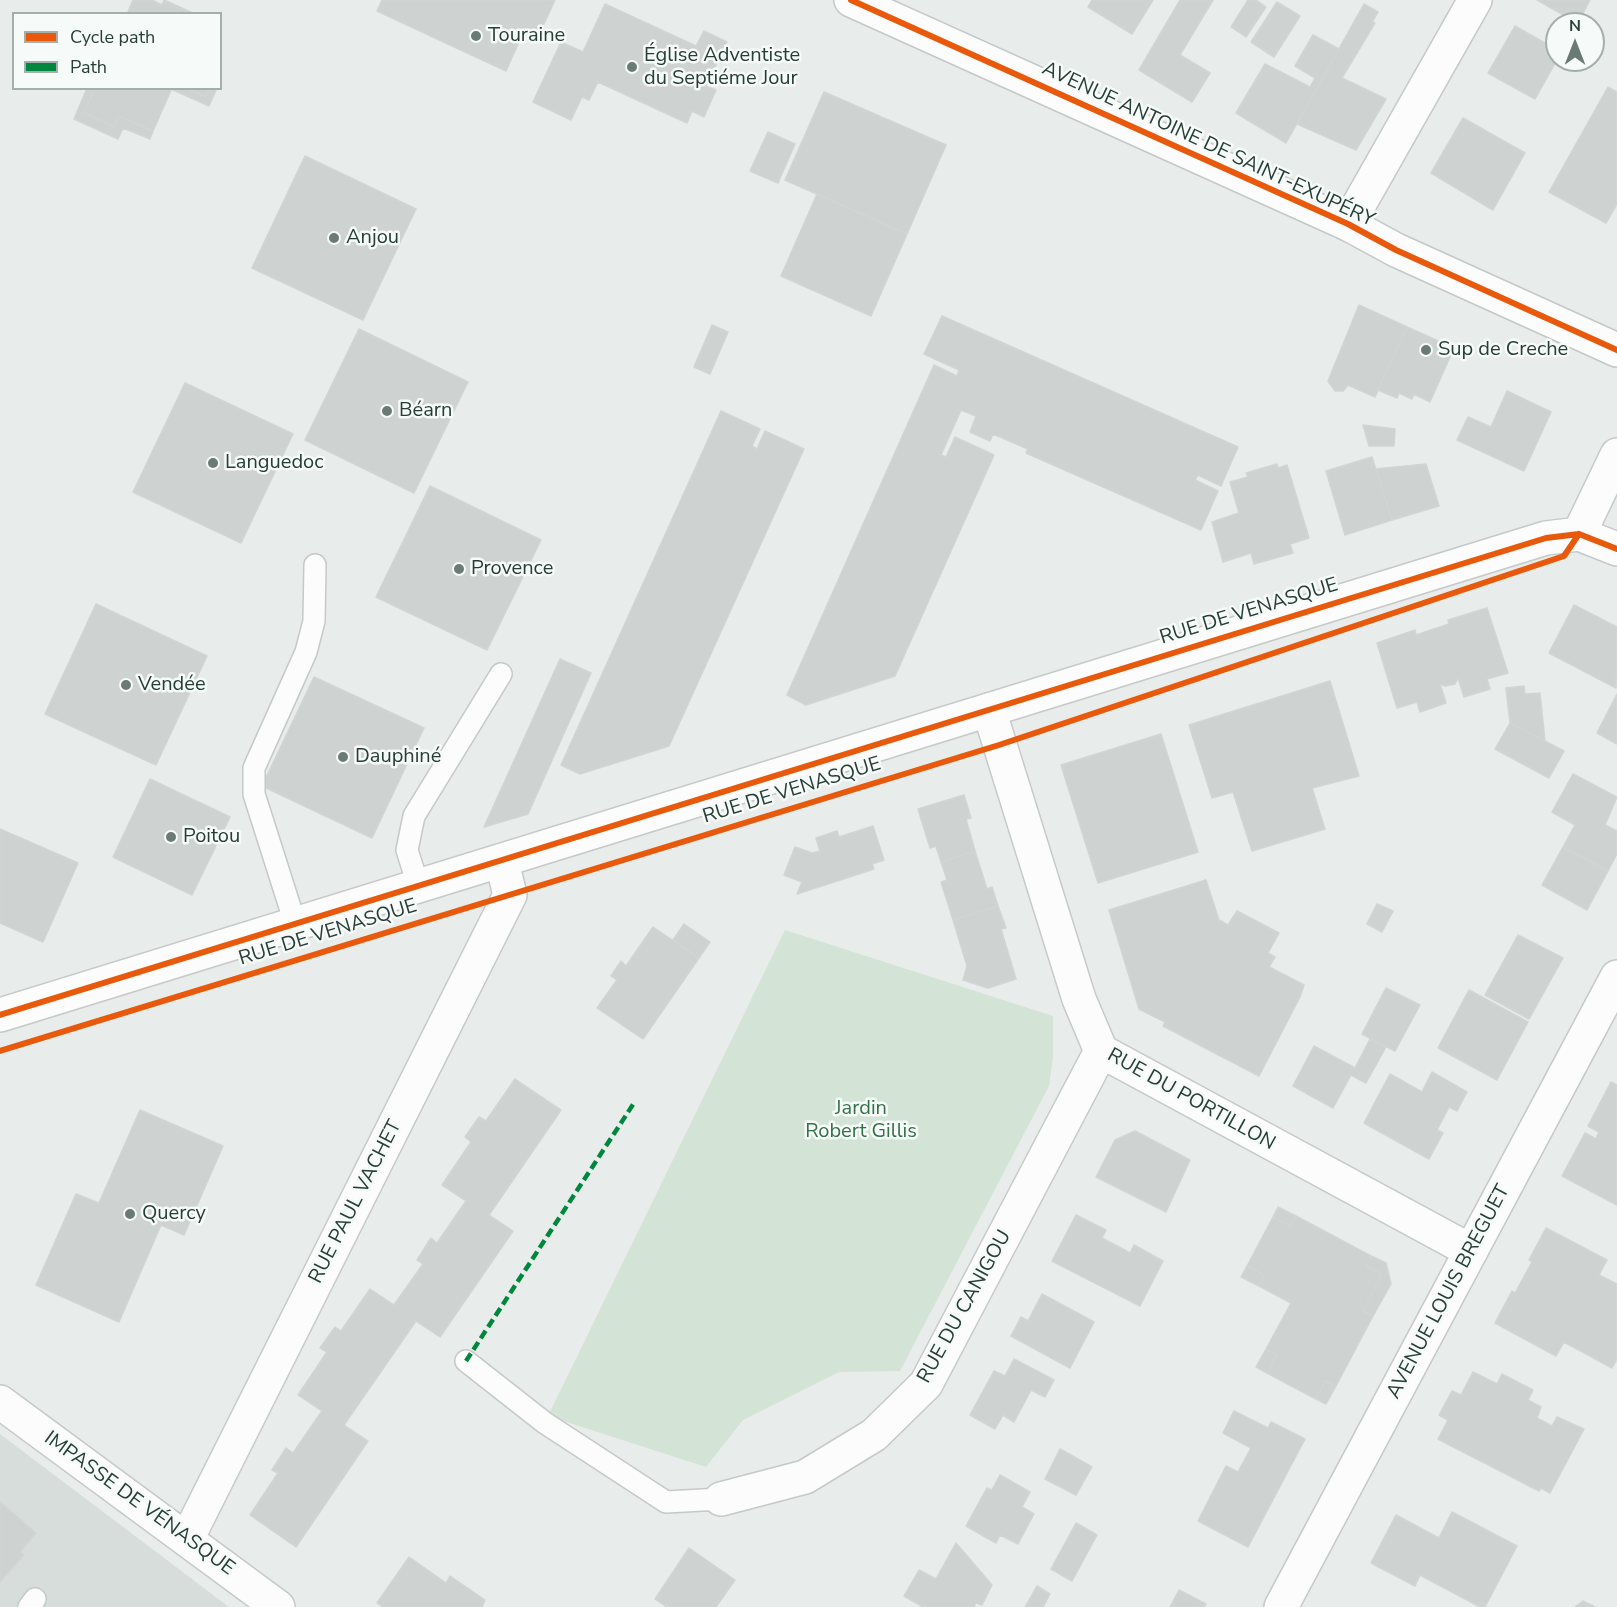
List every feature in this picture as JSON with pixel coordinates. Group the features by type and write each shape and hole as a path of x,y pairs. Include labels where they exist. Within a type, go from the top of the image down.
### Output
{"street":[{"name":"AVENUE ANTOINE DE SAINT-EXUPÉRY","path":"851,0 1348,225 1396,250 1617,350"},
{"path":"1348,225 1475,0"},
{"path":"1579,534 1617,455"},
{"name":"RUE DE VENASQUE","path":"0,1015 418,885 502,862 1546,538 1579,534 1617,549"},
{"name":"RUE DU PORTILLON","path":"989,710 1079,999 1101,1052 1471,1251"},
{"name":"RUE PAUL VACHET","path":"187,1539 510,895 502,862"},
{"name":"AVENUE LOUIS BREGUET","path":"1281,1607 1617,977"},
{"name":"RUE DU CANIGOU","path":"721,1499 805,1477 874,1435 926,1384 1101,1052"},
{"name":"IMPASSE DE VÉNASQUE","path":"0,1402 278,1607"}],"lane":[{"path":"295,923 254,794 252,779 254,768 306,652 314,621 315,565"},
{"path":"418,885 407,850 414,816 501,674"},
{"path":"466,1361 545,1423 666,1502 721,1499"}],"shaded area":[{"path":"0,1434 229,1607 0,1607"}],"green space":[{"name":"Jardin Robert Gillis","path":"785,930 1053,1016 1053,1057 1049,1086 900,1371 839,1372 743,1420 706,1467 548,1416"}],"building":[{"path":"133,0 152,0 162,5 164,0 191,12 128,12"},
{"name":"Touraine","path":"382,0 555,0 537,39 523,33 506,71 377,11"},
{"path":"1092,0 1153,0 1132,34 1088,7"},
{"path":"1180,0 1213,0 1180,55 1210,73 1192,102 1139,70"},
{"path":"1248,0 1256,0 1266,7 1246,37 1231,27"},
{"path":"1537,0 1590,0 1584,12 1558,12"},
{"path":"1277,2 1300,16 1274,57 1251,42"},
{"name":"Église Adventiste du Septiéme Jour","path":"605,4 696,46 704,31 727,42 706,86 716,90 704,117 692,111 687,123 598,82 589,100 582,97 571,120 533,102 561,42 583,52"},
{"path":"1364,4 1378,12 1372,22 1375,23 1342,78 1386,99 1356,150 1297,124"},
{"path":"1515,26 1545,43 1545,72 1550,72 1535,99 1488,73"},
{"path":"1313,35 1339,49 1286,143 1236,113 1265,64 1310,87 1315,78 1295,66"},
{"path":"1608,87 1617,92 1617,204 1606,223 1549,192"},
{"path":"86,90 94,90 84,113 114,127 119,116 153,131 150,139 123,128 118,139 74,119"},
{"path":"94,90 171,90 153,131 119,116 114,127 84,113"},
{"path":"173,90 190,90 206,97 208,90 216,90 209,106"},
{"path":"190,90 208,90 206,97"},
{"path":"824,92 946,145 907,234 785,180"},
{"path":"1463,118 1525,153 1493,210 1431,173"},
{"path":"768,132 795,144 778,183 750,171"},
{"name":"Anjou","path":"305,156 416,209 363,320 252,268"},
{"path":"817,194 907,234 871,316 781,276"},
{"path":"1359,305 1407,327 1375,397 1348,385 1343,391 1335,391 1328,381"},
{"path":"942,316 1238,447 1221,486 1198,475 1195,480 1218,491 1201,530 1026,453 1028,449 993,434 990,441 970,432 976,416 961,410 941,455 946,457 955,437 994,455 895,676 806,705 787,695 934,365 957,376 959,370 924,354"},
{"path":"712,325 728,332 710,374 694,367"},
{"path":"1407,327 1454,348 1430,402 1414,394 1412,399 1399,393 1397,398 1378,390"},
{"name":"Béarn","path":"359,329 468,382 414,493 305,440"},
{"name":"Languedoc","path":"185,383 293,434 241,543 133,492"},
{"path":"1507,391 1551,412 1524,471 1457,440 1468,417 1491,427"},
{"path":"721,411 760,429 752,446 757,449 765,431 804,449 669,746 580,774 561,765"},
{"path":"1363,425 1395,429 1394,446 1369,446"},
{"path":"1372,457 1392,520 1345,535 1326,471"},
{"path":"1277,464 1278,468 1287,465 1309,538 1290,544 1293,553 1254,564 1251,553 1223,562 1212,522 1239,513 1230,482 1248,477 1246,473"},
{"path":"1426,464 1439,506 1392,520 1376,469"},
{"name":"Provence","path":"430,486 541,540 487,650 376,597"},
{"name":"Vendée","path":"96,604 207,656 156,765 45,714"},
{"path":"1574,605 1617,627 1616,688 1549,653"},
{"path":"1487,608 1508,673 1487,679 1490,689 1464,697 1458,678 1455,684 1445,686 1440,684 1446,703 1420,712 1417,702 1397,708 1377,643 1415,630 1416,635 1449,624 1448,620"},
{"path":"560,659 591,673 528,814 484,827"},
{"name":"Dauphiné","path":"314,677 424,728 372,838 262,786"},
{"path":"1330,681 1359,776 1312,788 1325,829 1252,851 1233,792 1212,798 1189,725"},
{"path":"1524,686 1525,694 1540,693 1545,741 1510,723 1506,688"},
{"path":"1617,694 1617,744 1597,733"},
{"path":"1510,723 1564,751 1549,778 1495,749"},
{"path":"1161,734 1198,852 1098,883 1061,765"},
{"path":"1573,774 1617,797 1605,825 1617,831 1617,854 1608,871 1563,847 1575,825 1552,812"},
{"name":"Poitou","path":"150,779 230,817 192,895 113,857"},
{"path":"964,795 971,818 966,819 975,851 941,862 936,846 930,848 918,809"},
{"path":"873,826 884,860 872,864 874,869 797,894 802,882 784,875 795,847 812,853 820,851 816,838 837,831 839,837"},
{"path":"0,829 78,863 43,942 0,923"},
{"path":"1563,847 1608,871 1587,910 1542,885"},
{"path":"975,851 987,889 992,887 998,906 953,920 941,882 947,880 941,862"},
{"path":"1206,880 1219,920 1228,925 1237,911 1279,933 1268,953 1275,957 1269,967 1304,985 1259,1076 1163,1026 1165,1022 1139,1009 1109,910"},
{"path":"1377,904 1393,911 1382,932 1367,924"},
{"path":"998,906 1006,928 1001,929 1016,979 988,988 963,980 967,966 953,920"},
{"path":"684,924 710,942 699,958 673,940"},
{"path":"653,927 699,958 643,1039 597,1008 617,980 611,976 621,961 626,966"},
{"path":"1518,935 1563,958 1529,1019 1485,995"},
{"path":"1386,988 1420,1005 1395,1051 1362,1034"},
{"path":"1469,990 1528,1022 1497,1080 1438,1048"},
{"path":"1370,1039 1386,1047 1366,1083 1351,1075 1333,1108 1293,1086 1314,1046 1355,1068"},
{"path":"1432,1072 1467,1092 1457,1111 1449,1107 1437,1130 1443,1133 1429,1159 1364,1123 1390,1074 1422,1092"},
{"path":"515,1079 561,1110 489,1215 513,1231 440,1337 416,1321 344,1425 368,1441 296,1547 250,1515 278,1473 272,1470 286,1448 293,1453 322,1411 298,1395 327,1352 320,1348 335,1327 341,1331 370,1289 394,1305 423,1264 417,1260 431,1238 437,1243 466,1201 442,1185 471,1142 465,1137 479,1117 486,1121"},
{"path":"1611,1082 1617,1085 1617,1205 1562,1176 1585,1133 1596,1139 1599,1132 1588,1126"},
{"name":"Quercy","path":"140,1110 223,1146 184,1235 161,1225 119,1322 36,1285 76,1194 99,1203"},
{"path":"1135,1131 1190,1160 1166,1212 1096,1177 1115,1140"},
{"path":"1278,1207 1296,1216 1290,1226 1273,1217"},
{"path":"1076,1215 1106,1230 1102,1238 1130,1253 1134,1245 1163,1261 1140,1306 1052,1261"},
{"path":"1296,1216 1371,1256 1366,1266 1382,1274 1363,1311 1373,1316 1336,1386 1325,1381 1316,1399 1267,1373 1277,1355 1266,1349 1291,1303 1259,1286 1264,1275 1247,1266 1273,1217 1290,1226"},
{"path":"1546,1228 1607,1260 1599,1275 1617,1284 1617,1359 1612,1368 1564,1342 1556,1356 1495,1323 1512,1291 1515,1293 1532,1262 1529,1260"},
{"path":"1371,1256 1386,1263 1391,1284 1373,1316 1363,1311 1382,1274 1366,1266"},
{"path":"1247,1266 1264,1275 1259,1286 1241,1277"},
{"path":"1042,1294 1094,1322 1070,1368 1011,1336 1021,1317 1028,1321"},
{"path":"1266,1349 1277,1355 1267,1373 1256,1367"},
{"path":"1014,1359 1054,1380 1045,1397 1031,1390 1014,1422 1003,1415 995,1429 970,1415 994,1371 1005,1376"},
{"path":"1473,1372 1497,1384 1502,1374 1533,1390 1528,1400 1541,1407 1537,1418 1552,1426 1557,1417 1584,1429 1550,1493 1541,1488 1539,1491 1438,1439 1448,1420 1439,1415 1452,1391 1461,1395"},
{"path":"1325,1381 1336,1386 1326,1404 1316,1399"},
{"path":"1234,1411 1268,1428 1271,1422 1305,1439 1248,1547 1198,1521 1226,1466 1238,1472 1251,1448 1223,1433"},
{"path":"1060,1449 1092,1467 1076,1495 1045,1479"},
{"path":"1000,1475 1030,1492 1022,1507 1034,1514 1018,1544 1000,1535 996,1543 966,1526 987,1488 992,1490"},
{"path":"0,1502 36,1533 20,1552 24,1555 0,1582"},
{"path":"1452,1512 1517,1546 1485,1607 1480,1607 1420,1575 1415,1586 1371,1563 1396,1515 1439,1538"},
{"path":"1076,1523 1097,1535 1072,1581 1051,1569"},
{"path":"956,1543 992,1585 982,1605 976,1603 974,1607 923,1607 904,1596 919,1570 936,1579"},
{"path":"689,1548 735,1580 716,1607 667,1607 655,1599"},
{"path":"409,1557 446,1583 450,1576 485,1600 482,1607 383,1607 377,1603"},
{"path":"1037,1586 1050,1594 1043,1607 1025,1607"},
{"path":"1179,1590 1206,1604 1204,1607 1170,1607"},
{"path":"1583,1601 1595,1607 1575,1607"}],"marked path":[{"path":"466,1361 634,1103"}],"cycle path":[{"path":"851,0 1348,224 1396,250 1617,350"},
{"path":"0,1015 1546,538 1579,534 1617,549"},
{"path":"0,1051 999,745 1564,556 1579,534"}],"place":[{"name":"Touraine","path":"476,36"},
{"name":"Église Adventiste du Septiéme Jour","path":"632,67"},
{"name":"Anjou","path":"334,238"},
{"name":"Sup de Creche","path":"1426,350"},
{"name":"Béarn","path":"387,411"},
{"name":"Languedoc","path":"213,463"},
{"name":"Provence","path":"459,569"},
{"name":"Vendée","path":"126,685"},
{"name":"Dauphiné","path":"343,757"},
{"name":"Poitou","path":"171,837"},
{"name":"Quercy","path":"130,1214"}]}
